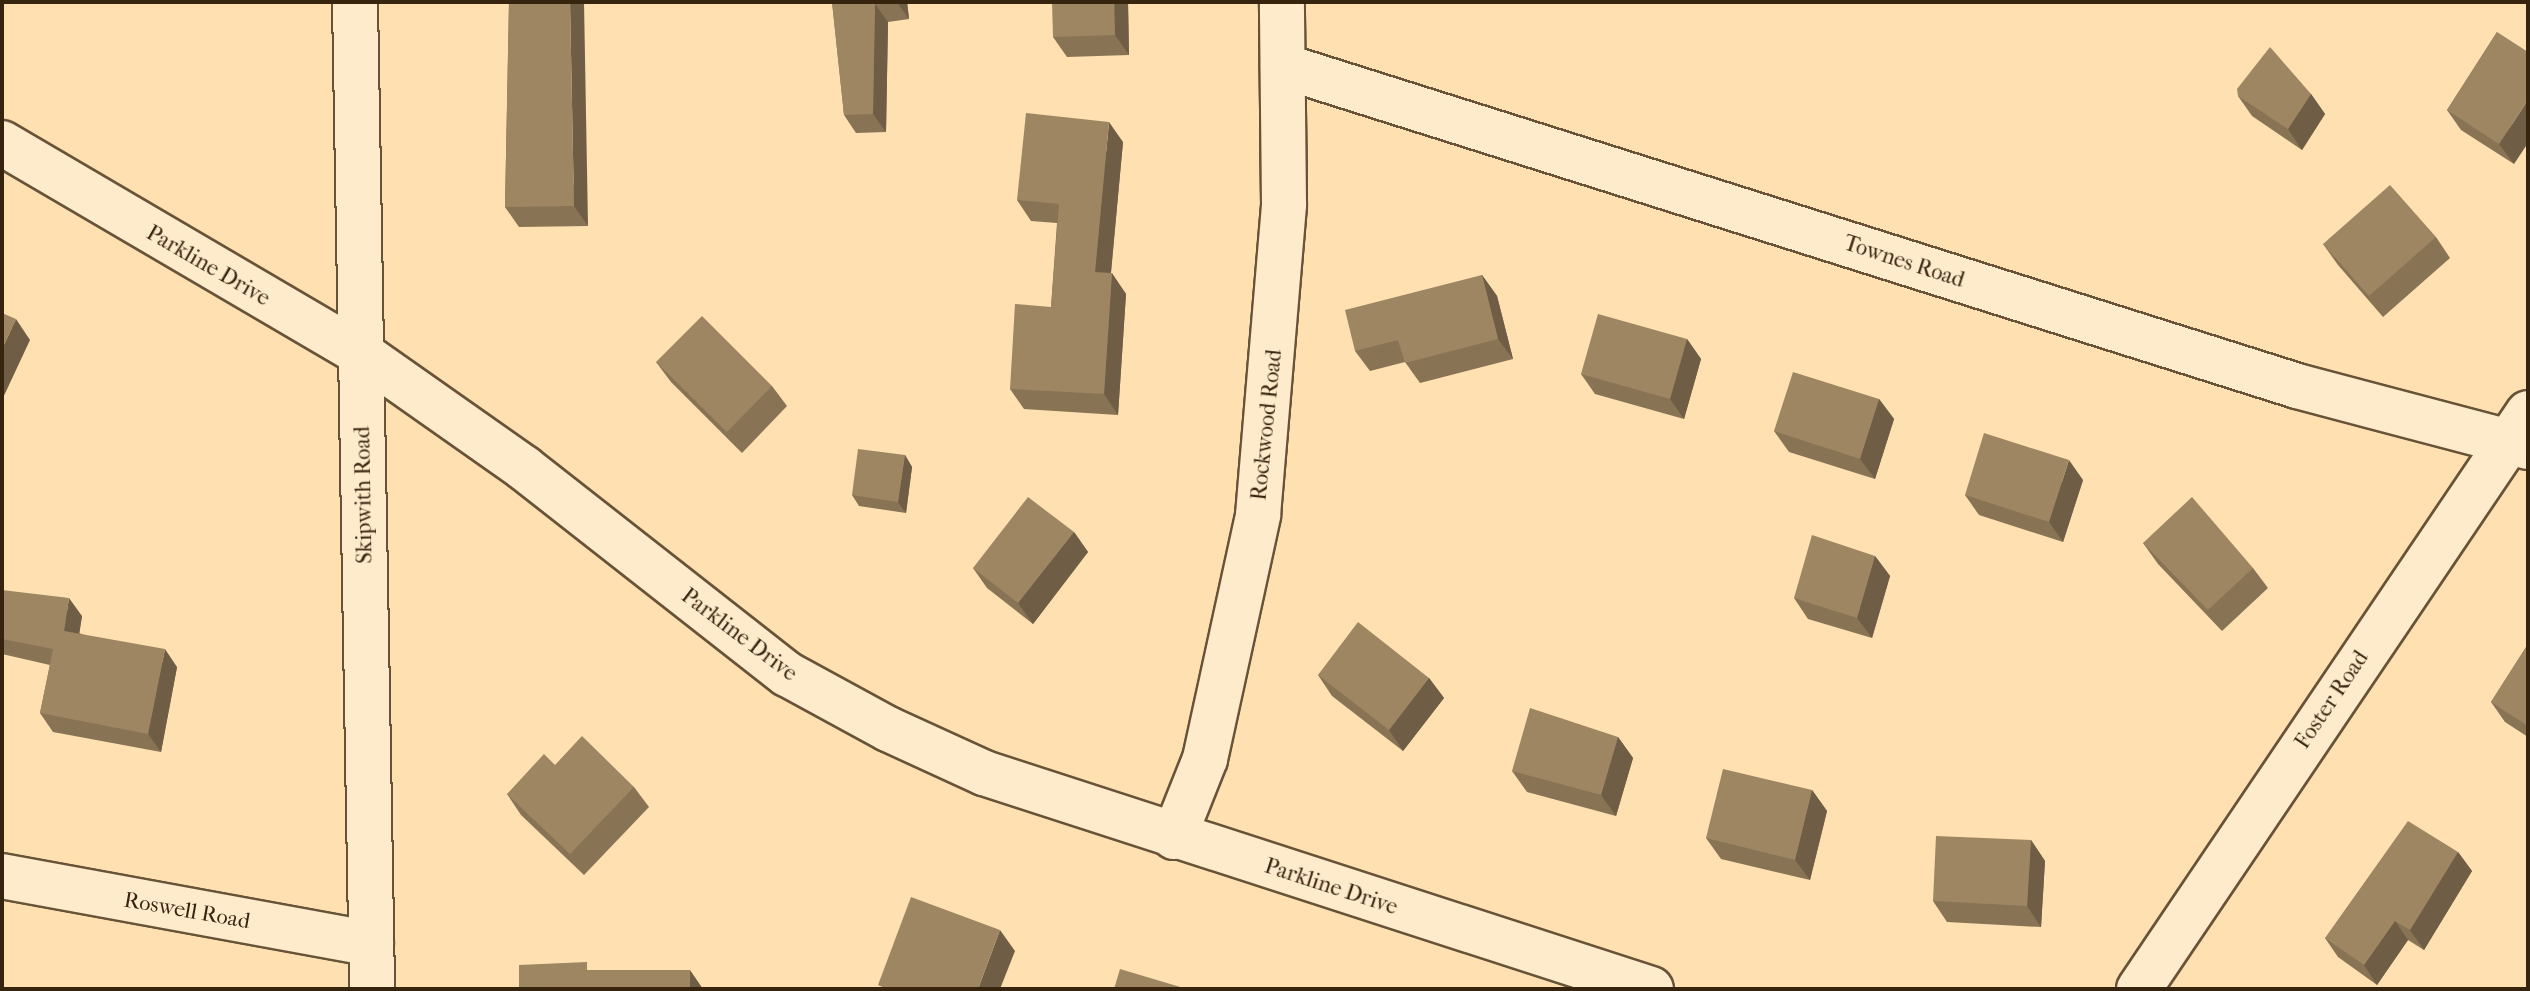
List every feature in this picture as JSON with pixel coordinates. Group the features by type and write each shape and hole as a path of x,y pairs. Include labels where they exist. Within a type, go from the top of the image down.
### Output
{"street":[{"name":"Skipwith Road","path":"355,2 372,989"},
{"name":"Rockwood Road","path":"1174,837 1205,759 1258,515 1284,204 1282,2"},
{"name":"Townes Road","path":"1283,66 2297,386 2521,435"},
{"name":"Parkline Drive","path":"2,143 362,354 524,468 787,674 984,773 1651,989"},
{"name":"Foster Road","path":"2139,989 2521,435"},
{"name":"Roswell Road","path":"2,876 371,944"}],"building":[{"path":"509,2 570,2 574,206 505,207"},
{"path":"832,2 891,2 875,4 873,114 844,115"},
{"path":"1052,2 1114,2 1115,35 1053,37"},
{"path":"2497,32 2528,52 2528,100 2499,144 2447,110"},
{"path":"2270,47 2311,94 2288,129 2238,96 2237,89"},
{"path":"1026,113 1109,122 1095,272 1112,273 1104,394 1010,389 1015,304 1051,307 1059,204 1017,200"},
{"path":"2390,185 2436,237 2369,296 2323,244"},
{"path":"1482,275 1498,339 1405,363 1398,340 1355,351 1345,310"},
{"path":"2,313 16,319 2,349"},
{"path":"1598,314 1687,339 1670,399 1581,374"},
{"path":"702,316 772,386 727,432 656,362"},
{"path":"1793,372 1879,399 1860,459 1774,431"},
{"path":"1984,433 2069,460 2049,522 1965,495"},
{"path":"858,449 905,455 898,502 852,495"},
{"path":"1028,497 1074,532 1018,603 973,568"},
{"path":"2192,497 2253,568 2208,610 2143,543"},
{"path":"1812,535 1875,556 1857,618 1794,598"},
{"path":"2,590 69,598 64,631 165,649 148,734 40,713 53,649 2,639"},
{"path":"1358,622 1429,678 1389,730 1318,675"},
{"path":"2528,644 2528,726 2491,702"},
{"path":"1530,708 1618,737 1601,795 1512,771"},
{"path":"582,736 634,787 570,854 507,794 544,754 555,765"},
{"path":"1723,769 1812,790 1795,860 1706,838"},
{"path":"2408,821 2458,852 2410,930 2395,921 2364,965 2325,938"},
{"path":"1936,836 2031,840 2027,906 1933,901"},
{"path":"911,897 1000,930 978,989 887,989 878,985"},
{"path":"587,962 587,970 690,970 690,989 519,989 519,965"},
{"path":"1120,969 1187,989 1114,989"}]}
